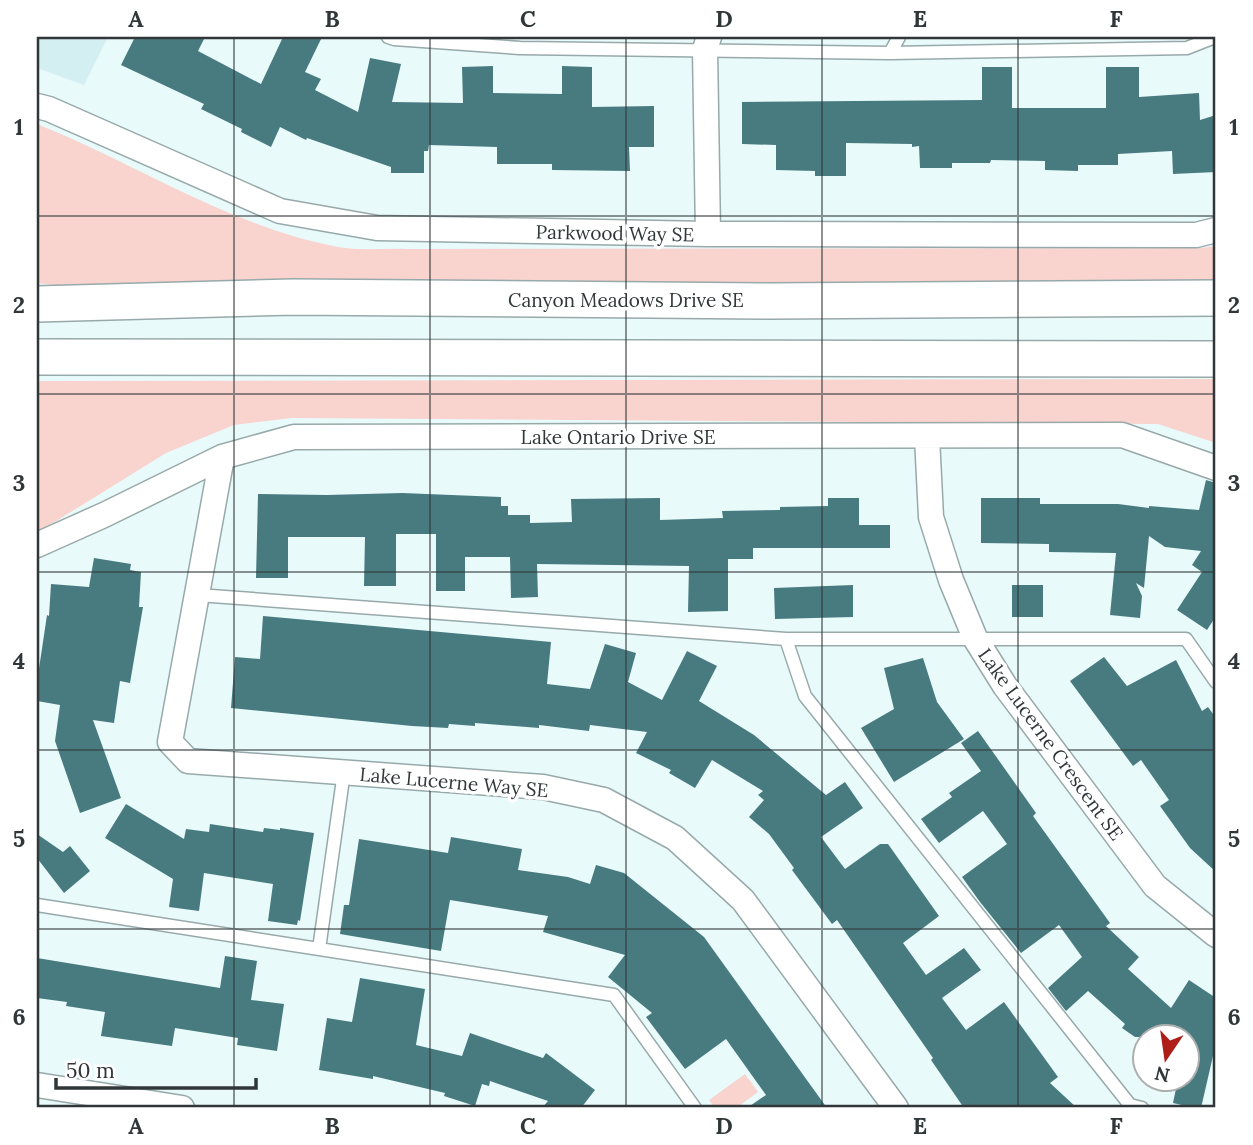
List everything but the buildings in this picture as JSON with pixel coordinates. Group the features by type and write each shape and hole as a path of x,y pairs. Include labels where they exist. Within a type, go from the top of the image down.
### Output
{"main road":[{"name":"Canyon Meadows Drive SE","path":"37,304 293,297 759,301 1216,298"},
{"path":"37,357 1216,359"}],"street":[{"path":"707,43 708,234"},
{"name":"Parkwood Way SE","path":"37,106 280,211 377,228 708,234 1196,235 1216,230"},
{"name":"Lake Ontario Drive SE","path":"37,545 222,457 294,437 1122,435 1216,468"},
{"name":"Lake Lucerne Crescent SE","path":"927,437 931,517 951,580 975,638 1005,685 1155,886 1216,935"},
{"name":"Lake Lucerne Way SE","path":"222,457 170,741 188,761 543,787 604,800 675,838 743,900 896,1108"},
{"path":"37,1085 115,1103 182,1108"}],"lane":[{"path":"388,37 520,42 707,43 890,53 1187,48 1215,37"},
{"path":"890,53 899,37"},
{"path":"198,595 786,639 1186,639 1216,682"},
{"path":"786,639 806,696 1130,1105 1142,1108"},
{"path":"319,949 344,772"},
{"path":"37,905 614,995 695,1108"}],"shaded area":[{"path":"37,37 108,37 84,85 37,68"},
{"path":"37,124 222,210 298,238 338,247 1216,246 1216,292 76,288 37,283"},
{"path":"1216,379 1216,443 1158,424 292,418 234,425 166,453 37,533 37,381"},
{"path":"745,1074 758,1092 736,1108 715,1108 709,1100"}]}
